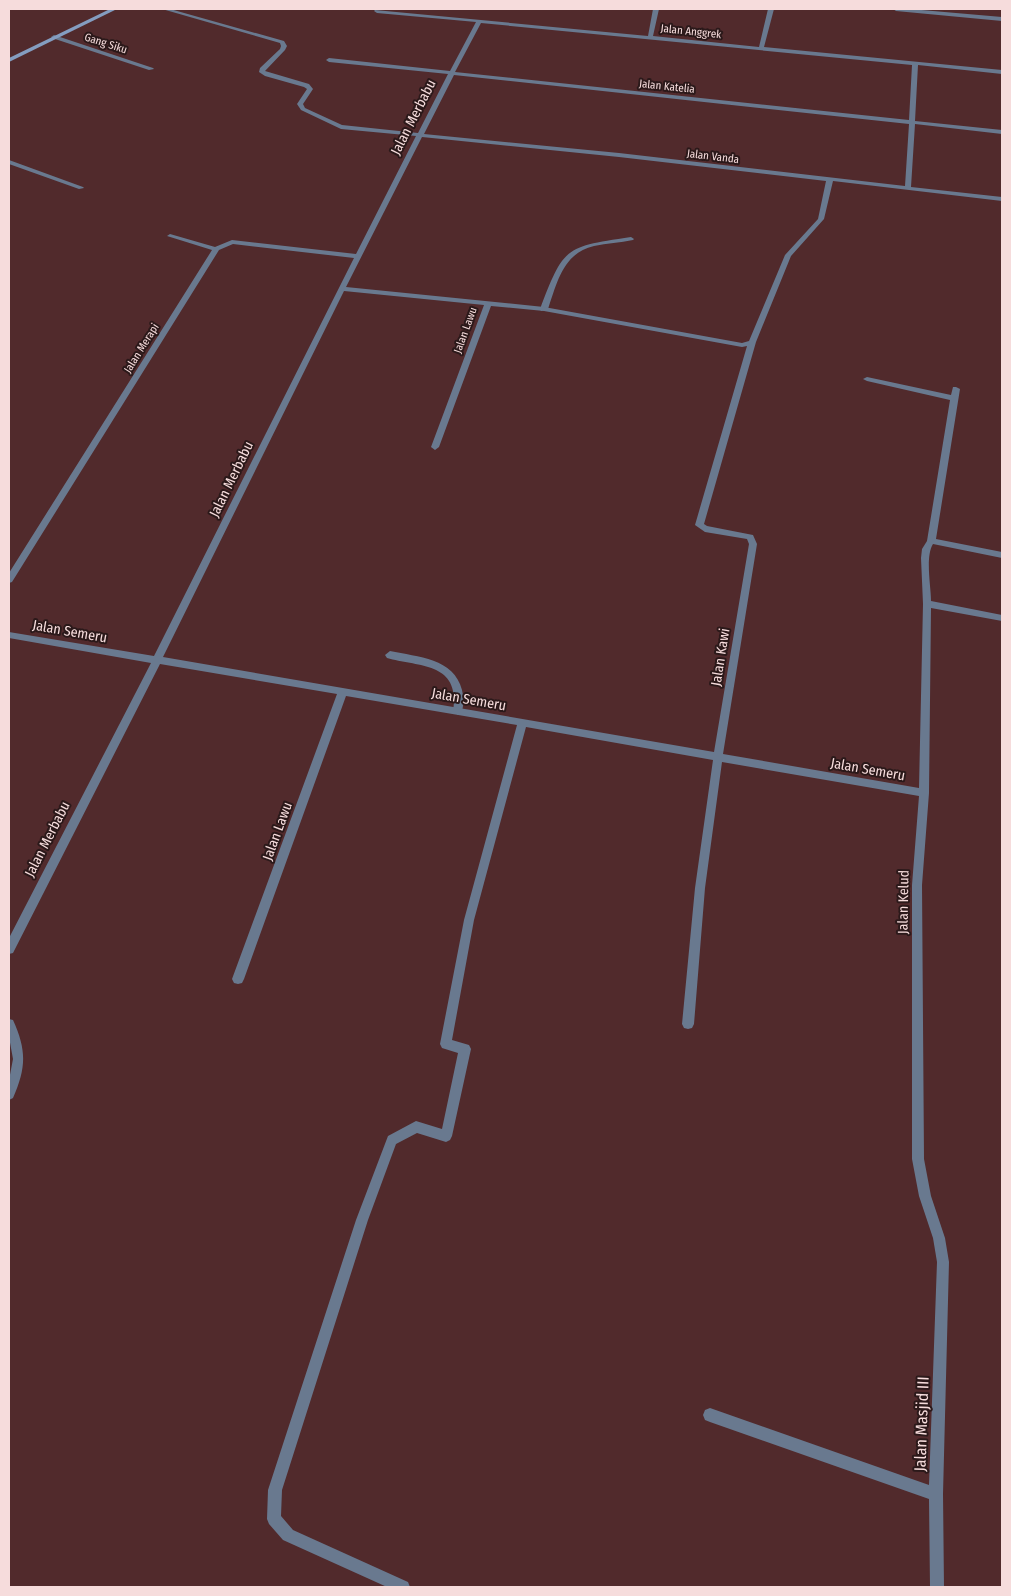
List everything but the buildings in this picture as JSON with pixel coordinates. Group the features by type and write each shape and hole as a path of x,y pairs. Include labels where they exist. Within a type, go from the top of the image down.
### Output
{"street":[{"path":"9,60 114,9"},
{"name":"Jalan Vanda","path":"165,9 282,42 284,46 282,50 262,69 262,72 309,87 310,89 300,104 303,109 340,127 619,155 1002,199"},
{"path":"650,37 656,9"},
{"path":"761,48 771,9"},
{"path":"896,9 1002,19"},
{"name":"Jalan Anggrek","path":"377,11 1002,72"},
{"name":"Jalan Merbabu","path":"9,949 48,868 158,660 358,256 479,21"},
{"name":"Gang Siku","path":"54,37 150,68"},
{"name":"Jalan Katelia","path":"330,60 1002,132"},
{"path":"908,187 915,65"},
{"path":"9,162 81,188"},
{"path":"488,304 544,309 742,345 752,342 788,255 821,219 830,179"},
{"path":"170,236 216,249 232,242 358,256"},
{"path":"544,309 560,267 572,253 589,246 631,239"},
{"name":"Jalan Merapi","path":"9,580 216,249"},
{"name":"Jalan Lawu","path":"342,289 488,304 435,447"},
{"name":"Jalan Kawi","path":"688,1024 700,888 718,757 753,544 750,537 705,529 699,526 752,342"},
{"path":"867,379 954,398"},
{"name":"Jalan Kelud","path":"942,1262 940,1238 924,1196 918,1159 917,885 924,793 927,604 925,558 926,549 932,542 956,388"},
{"path":"932,542 1002,555"},
{"path":"927,604 1002,618"},
{"name":"Jalan Semeru","path":"9,635 523,722 924,793"},
{"path":"390,654 447,671 454,681 460,703 458,711"},
{"name":"Jalan Lawu","path":"238,979 343,692"},
{"path":"403,1587 288,1535 274,1519 275,1490 362,1220 392,1140 416,1127 446,1136 465,1049 446,1044 469,920 523,722"},
{"path":"9,1024 17,1040 20,1061 9,1094"},
{"name":"Jalan Masjid III","path":"937,1587 936,1494 942,1262"},
{"path":"710,1415 936,1494"}]}
